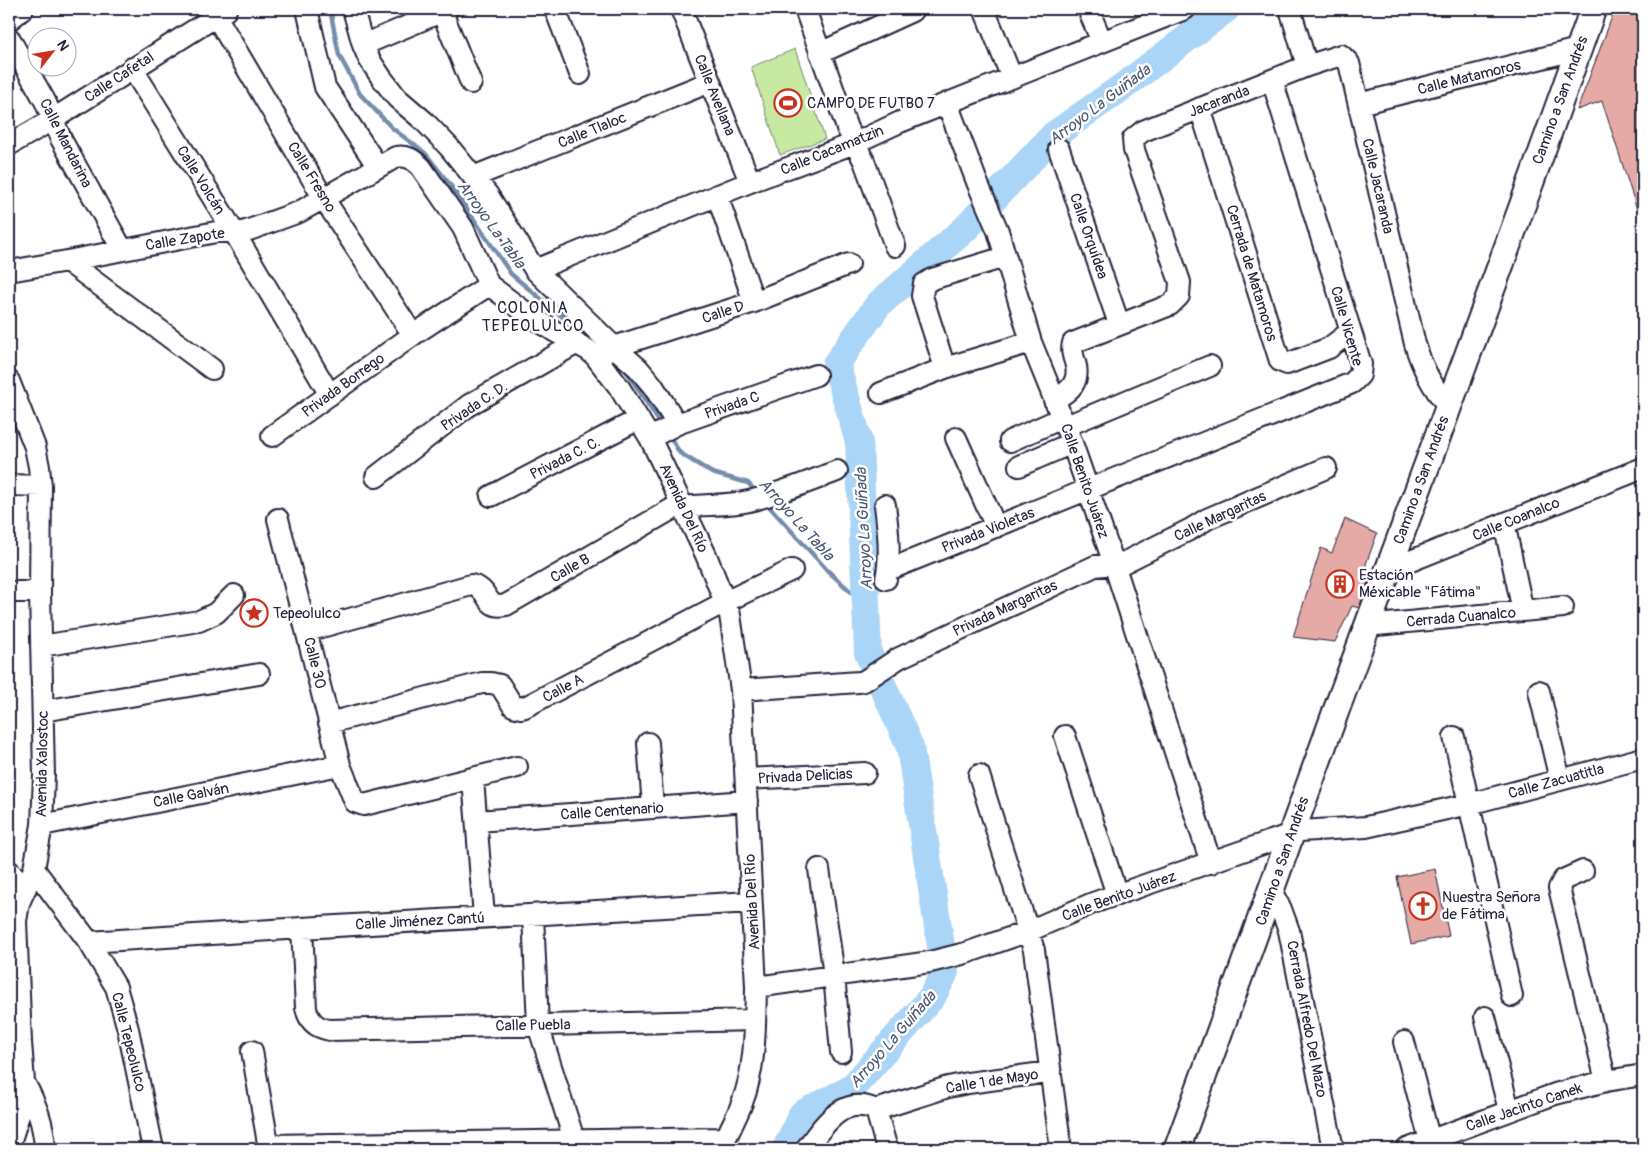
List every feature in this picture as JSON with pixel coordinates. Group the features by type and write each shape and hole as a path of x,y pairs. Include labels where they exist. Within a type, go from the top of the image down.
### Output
{"main road":[{"name":"Camino a San Andrés","path":"1178,1149 1291,834 1593,9"}],"street":[{"path":"9,20 23,9"},
{"path":"307,9 325,86 378,167"},
{"path":"353,9 363,45 369,59 381,77 397,98 449,146 488,195 535,270 605,351 626,357 653,386 665,430"},
{"path":"555,9 580,74"},
{"name":"Calle Avellana","path":"681,9 750,182"},
{"path":"805,9 847,128 864,161 896,246"},
{"path":"984,9 1012,78"},
{"path":"1088,9 1102,42"},
{"name":"Calle Cacamatzin","path":"535,270 716,195 855,143 900,122 1185,9"},
{"path":"1290,9 1307,66"},
{"path":"363,45 445,10 471,83"},
{"path":"820,53 912,11"},
{"name":"Calle Cafetal","path":"9,145 52,120 222,12"},
{"name":"Calle Fresno","path":"222,12 324,199 414,335"},
{"name":"Calle Mandarina","path":"9,38 45,101 61,139 122,249"},
{"name":"Calle Matamoros","path":"1359,104 1578,49"},
{"name":"Calle Jacaranda","path":"1307,66 1337,56 1344,57 1349,63 1421,365 1448,406"},
{"name":"Jacaranda","path":"1119,324 1170,306 1179,296 1180,282 1134,150 1133,139 1143,131 1307,66"},
{"name":"Calle Volcán","path":"132,68 234,232 330,395"},
{"name":"Calle Vicente","path":"1088,489 1352,384 1360,375 1362,369 1272,80"},
{"name":"Calle Tlaloc","path":"473,177 710,82"},
{"name":"Calle Benito Juárez","path":"948,104 982,194 994,219 1031,342 1064,422 1114,564 1211,863"},
{"name":"Cerrada de Matamoros","path":"1200,108 1280,361 1287,364 1329,348 1350,332"},
{"name":"Calle Orquídea","path":"1060,149 1119,324"},
{"name":"Avenida Del Río","path":"378,167 396,157 404,155 415,161 463,228 489,285 547,327 577,343 605,351 619,387 639,419 665,430 684,506 726,602 733,630 741,690 756,987 753,1050 748,1086 742,1104 723,1144"},
{"name":"Calle Zapote","path":"9,270 67,261 216,232 249,230 299,212 378,167"},
{"path":"716,195 754,302"},
{"path":"945,368 922,296 924,284 932,279 1005,257"},
{"path":"67,261 212,369"},
{"name":"Calle D","path":"605,351 754,302 849,264"},
{"name":"Privada Borrego","path":"272,436 414,335 489,285"},
{"path":"1019,466 1064,422 1070,388 1076,379 1078,371 1072,352 1073,343 1119,324"},
{"path":"881,393 945,368 1031,342"},
{"name":"Privada C. D.","path":"376,477 469,406 577,343"},
{"path":"1010,441 1210,366"},
{"name":"Privada C","path":"665,430 816,375"},
{"name":"Avenida Xalostoc","path":"9,381 35,447 41,486 40,592 44,776 42,825 34,869 14,879 19,903 13,950 15,1042 24,1082 23,1099 10,1138"},
{"name":"Privada C. C.","path":"491,496 639,419"},
{"path":"956,438 996,527"},
{"name":"Calle Margaritas","path":"1114,564 1123,563 1207,519 1326,468"},
{"name":"Calle Coanalco","path":"1388,570 1643,468"},
{"name":"Calle B","path":"307,631 471,585 482,590 493,606 506,605 672,509 684,506 713,506 748,501 837,471"},
{"path":"9,485 41,486"},
{"name":"Privada Violetas","path":"885,505 888,533 887,575 1088,489"},
{"name":"Calle 30","path":"278,519 340,765 352,798 358,804 364,805 473,779"},
{"name":"Cerrada Cuanalco","path":"1368,626 1523,611 1504,523"},
{"name":"Privada Margaritas","path":"741,690 859,682 894,661 1095,566 1114,564"},
{"name":"Calle A","path":"329,723 482,683 500,685 510,704 521,708 792,570"},
{"path":"9,592 40,592"},
{"path":"42,646 198,621 216,613 234,595"},
{"path":"1523,611 1563,607"},
{"path":"43,711 259,674"},
{"path":"1539,691 1560,780"},
{"path":"1065,736 1117,895"},
{"path":"1454,737 1512,996"},
{"path":"648,743 653,807"},
{"name":"Calle Zacuatitla","path":"1469,804 1643,758"},
{"name":"Calle Galván","path":"42,825 340,765"},
{"path":"484,917 473,779 493,772 517,768"},
{"name":"Privada Delicias","path":"746,779 865,773"},
{"path":"979,776 1034,950 1061,1149"},
{"name":"Calle Centenario","path":"477,821 747,801"},
{"name":"Calle Benito Juárez","path":"834,975 930,962 955,956 1029,931 1117,895 1291,834 1309,830 1366,827 1469,804"},
{"name":"Calle Tepeolulco","path":"34,869 89,942 116,988 128,1029 153,1149"},
{"path":"819,870 834,975 841,1052"},
{"path":"1583,871 1563,880 1559,888 1606,1081"},
{"name":"Cerrada Alfredo Del Mazo","path":"1271,891 1289,931 1333,1149"},
{"name":"Calle Jiménez Cantú","path":"89,942 751,902"},
{"path":"533,915 538,1025 575,1145"},
{"name":"Calle Puebla","path":"302,928 308,1016 318,1027 330,1030 755,1020"},
{"path":"756,987 834,975"},
{"path":"1485,1017 1509,1110"},
{"path":"1404,1042 1439,1142"},
{"path":"252,1051 268,1147 723,1144"},
{"name":"Calle 1 de Mayo","path":"806,1149 826,1121 847,1108 868,1106 876,1110 968,1082 1050,1072"},
{"name":"Calle Jacinto Canek","path":"1407,1149 1439,1142 1509,1110 1555,1094 1643,1074"},
{"path":"24,1082 36,1103 41,1120 45,1149"},
{"path":"876,1110 887,1149"}],"green space":[{"name":"CAMPO DE FUTBO 7","path":"795,49 825,139 780,155 751,67"}],"building":[{"path":"1615,9 1643,9 1643,221 1641,222 1602,101 1577,110"},
{"name":"Estación Méxicable \"Fátima\"","path":"1345,519 1377,534 1366,564 1369,579 1359,608 1352,606 1335,642 1293,637 1321,548 1332,553"},
{"name":"Nuestra Señora de Fátima","path":"1435,869 1449,936 1411,944 1397,877"}],"waterway":[{"name":"Arroyo La Tabla","path":"330,9 339,55 360,94 392,128 425,153 454,190 511,274 594,343"},
{"name":"Arroyo La Guiñada","path":"786,1149 802,1114 851,1089 932,997 945,972 910,747 868,653 859,442 836,364 878,305 965,229 1054,135 1121,88 1226,9"},
{"name":"Arroyo La Tabla","path":"610,357 627,372 662,426"},
{"name":"Arroyo La Tabla","path":"668,434 680,453 712,473 748,483 758,494"},
{"name":"Arroyo La Tabla","path":"766,503 828,571 867,606"}],"place":[{"name":"CAMPO DE FUTBO 7","path":"788,103"},
{"name":"Estación Méxicable \"Fátima\"","path":"1340,584"},
{"name":"Tepeolulco","path":"254,613"},
{"name":"Nuestra Señora de Fátima","path":"1423,906"}],"district":[{"name":"COLONIA TEPEOLULCO","path":"533,316"}]}
